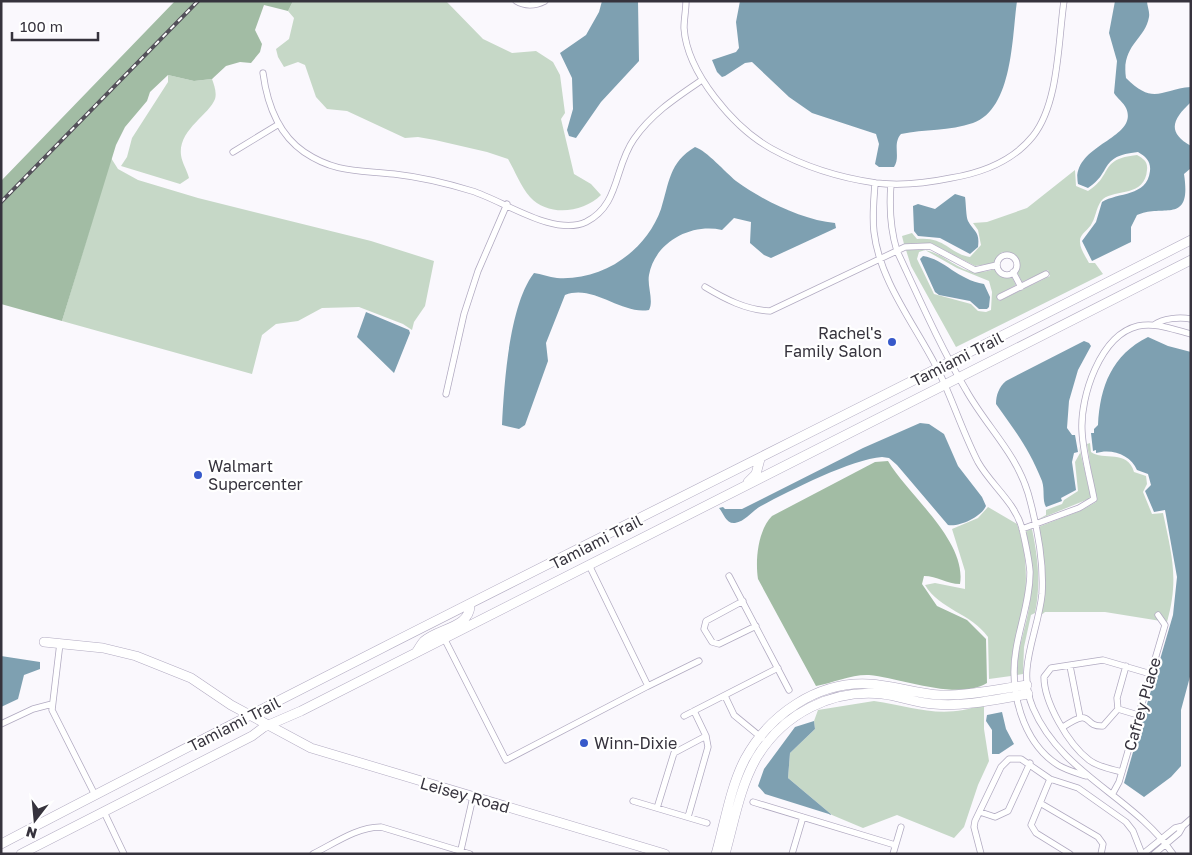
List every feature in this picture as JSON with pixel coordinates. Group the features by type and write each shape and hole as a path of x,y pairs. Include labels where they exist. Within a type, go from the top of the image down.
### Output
{"main road":[{"name":"Tamiami Trail","path":"1,844 250,715 604,538 1191,240"},
{"name":"Tamiami Trail","path":"21,854 270,725 1191,260"},
{"path":"742,487 756,474 760,459"},
{"path":"589,565 589,553 604,538"},
{"path":"417,652 424,641 462,621 468,615 470,605"},
{"name":"Leisey Road","path":"44,642 103,648 164,666 191,678 250,715 311,748 664,854"},
{"path":"716,854 744,761 764,739 779,716 794,706 830,689 851,684 884,685 923,694 953,696 1027,689"},
{"path":"725,854 750,772 764,739"}],"street":[{"path":"516,1 523,5 536,5 545,1"},
{"path":"686,1 684,28 691,59 702,80 740,124 771,148 804,164 875,183 891,184 934,182 982,171 1016,152 1032,136 1041,124 1052,93 1064,1"},
{"path":"263,73 269,104 279,124 302,150 326,164 341,170 394,174 436,181 507,204 554,225 576,225 593,217 609,202 622,162 634,139 662,108 702,80"},
{"path":"233,152 279,124"},
{"path":"875,183 874,232 880,257 895,293 945,384 980,464 1012,508 1022,529 1030,571 1025,613 1016,649 1015,691 1029,732 1043,753 1058,765 1088,777"},
{"path":"891,184 889,207 892,234 897,251 966,391 1015,461 1028,492 1043,570 1038,614 1028,654 1027,689 1042,726 1057,747 1088,777 1144,819 1173,854"},
{"path":"446,394 478,271 507,204"},
{"path":"705,287 726,300 759,310 770,311 880,257 905,247 923,245 939,249 968,268 986,269 997,265"},
{"path":"1013,272 1001,273 997,265 1000,257 1011,256 1016,263 1013,272 1020,287"},
{"path":"1000,297 1046,274"},
{"path":"1022,529 1079,508 1094,499 1082,430 1084,405 1090,383 1106,350 1118,336 1139,326 1154,325 1178,318 1191,319"},
{"path":"1154,325 1191,334"},
{"path":"589,565 648,686"},
{"path":"729,576 789,690"},
{"path":"743,601 711,617 706,621 704,629 712,642 719,644 756,626"},
{"name":"Cafrey Place","path":"1113,794 1122,772 1165,625 1158,615"},
{"path":"444,638 506,760 699,661"},
{"path":"60,643 52,704 55,718 95,795"},
{"path":"1122,772 1088,760 1063,727 1047,701 1044,676 1050,668 1103,660 1150,674"},
{"path":"1070,666 1080,716"},
{"path":"1080,716 1094,724 1103,726 1118,708 1117,698 1126,666"},
{"path":"684,716 778,668"},
{"path":"725,696 734,715 764,739"},
{"path":"1,724 33,709 52,704"},
{"path":"1118,708 1138,715"},
{"path":"688,817 708,747 706,736 694,711"},
{"path":"1063,727 1080,716"},
{"path":"657,808 674,753 706,736"},
{"path":"981,854 974,827 1005,761 1015,758 1030,763 1050,779 1078,788 1126,822 1143,854 1179,833 1183,826 1191,819"},
{"path":"980,812 995,816 1008,811 1030,763"},
{"path":"1050,779 1033,818 1033,830 1070,854"},
{"path":"460,852 473,798"},
{"path":"633,801 707,823"},
{"path":"753,802 895,845"},
{"path":"1040,803 1098,837 1103,844 1101,854"},
{"path":"104,812 124,854"},
{"path":"792,854 803,817"},
{"path":"313,854 370,827 381,827 470,854"},
{"path":"892,854 901,827"},
{"path":"1154,854 1164,841"}],"green space":[{"path":"175,1 293,1 288,11 264,5 255,30 262,44 260,52 251,63 240,62 226,66 212,79 194,81 168,75 150,92 147,101 125,127 116,145 62,321 1,304 1,181"},
{"path":"293,1 446,1 483,39 512,53 536,51 553,62 560,75 565,113 561,119 574,174 591,184 601,195 585,206 575,209 556,210 546,208 530,197 508,159 435,140 418,137 405,138 347,111 327,109 316,97 305,65 298,62 284,67 278,57 276,49 289,39 294,18 288,11"},
{"path":"168,75 194,81 212,79 215,91 215,99 212,105 184,138 181,146 181,155 189,178 180,184 121,166 127,157 132,138 168,82"},
{"path":"1137,155 1144,159 1147,167 1145,179 1136,188 1103,199 1099,204 1091,225 1080,239 1083,253 1089,263 1095,263 1103,274 956,347 911,266 906,250 924,250 919,252 917,259 934,294 971,304 978,311 986,312 991,310 992,292 989,281 957,268 926,251 932,252 970,271 981,272 995,269 1000,276 1012,277 1016,285 997,295 999,301 1050,276 1048,270 1022,282 1017,272 1019,261 1012,253 1002,252 994,263 975,266 931,243 904,244 902,236 912,233 917,239 934,240 970,257 981,245 978,230 973,223 987,222 1027,208 1075,170 1076,186 1088,191 1096,185 1111,164 1125,157"},
{"path":"111,158 118,169 138,180 198,198 371,241 434,261 425,306 414,322 412,330 403,324 359,307 322,308 298,321 276,324 262,335 252,374 62,321"},
{"path":"1090,443 1091,452 1126,460 1134,472 1146,476 1147,484 1143,492 1152,514 1163,513 1173,568 1173,593 1167,622 1105,612 1045,612 1040,616 1044,571 1038,527 1080,511 1096,502 1087,444"},
{"path":"1079,446 1091,498 1037,520 1046,515 1046,510 1062,504 1064,500 1078,491 1075,462 1080,453"},
{"path":"888,461 897,475 935,520 955,552 960,568 960,584 924,576 922,584 937,606 967,620 986,639 987,683 975,688 961,690 945,689 869,675 849,677 816,686 758,579 757,563 761,537 763,529 772,516 875,462"},
{"path":"988,507 1017,524 1025,556 1026,578 1023,611 1013,651 1011,676 989,679 988,637 973,622 939,600 925,585 935,583 965,589 965,571 952,529 978,518"},
{"path":"1032,529 1038,571 1037,602 1035,613 1031,615 1024,647 1023,674 1017,675 1019,651 1031,592 1026,531"},
{"path":"874,701 942,712 969,709 984,704 984,729 989,761 978,785 964,827 954,838 897,815 863,828 832,815 788,778 790,753 815,729 814,721 818,710"}],"water":[{"path":"602,1 638,1 639,61 601,102 576,138 569,136 567,130 573,109 572,78 560,53 586,35 599,12"},
{"path":"740,1 1017,1 1008,70 996,103 986,115 964,126 901,134 897,142 897,159 894,167 879,167 875,164 879,144 876,134 812,113 789,97 752,62 745,63 722,77 717,72 712,60 736,52 739,48 736,22"},
{"path":"1115,1 1147,1 1149,13 1147,25 1130,50 1127,58 1125,67 1126,78 1136,87 1151,94 1191,87 1191,102 1176,120 1175,130 1183,141 1191,146 1191,168 1184,174 1184,201 1180,207 1173,210 1147,212 1137,215 1131,227 1131,242 1092,261 1082,241 1096,222 1102,202 1138,190 1148,179 1150,171 1149,162 1141,154 1138,152 1125,154 1111,161 1096,182 1088,188 1078,184 1078,171 1084,160 1115,135 1128,119 1125,106 1114,93 1117,61 1109,33"},
{"path":"695,147 710,157 736,181 758,195 783,208 809,218 835,223 836,228 771,258 764,255 750,243 751,222 734,218 722,230 698,229 687,232 667,244 653,263 649,275 651,302 649,310 628,308 586,293 565,295 546,343 548,361 525,425 519,429 502,425 506,368 513,325 526,287 534,273 557,278 574,278 606,269 634,250 654,224 675,167 686,153"},
{"path":"955,194 965,197 967,219 978,238 978,247 970,254 940,238 918,236 914,231 913,206 918,204 935,209"},
{"path":"923,256 938,261 966,278 984,284 990,297 989,307 987,309 979,309 970,301 939,295 935,292 920,259"},
{"path":"366,312 409,330 410,333 394,373 357,337"},
{"path":"1148,337 1168,346 1191,352 1191,673 1181,710 1181,766 1171,777 1144,797 1124,783 1173,615 1177,577 1165,510 1154,512 1145,491 1151,485 1148,474 1137,470 1130,460 1120,454 1108,451 1096,453 1096,450 1093,451 1091,433 1094,433 1094,429 1098,425 1102,397 1110,373 1125,353"},
{"path":"1084,341 1091,346 1078,370 1069,401 1067,428 1072,435 1075,435 1078,452 1074,453 1072,462 1076,490 1061,498 1062,501 1046,507 1042,481 1022,441 996,404 997,397 1006,381"},
{"path":"920,423 929,424 944,434 958,466 982,497 986,506 980,514 970,520 948,525 897,465 889,458 882,457 854,463 838,469 761,506 739,522 729,522 719,508 742,509 863,448"},
{"path":"1,656 40,662 40,669 24,675 18,699 1,707"},
{"path":"1002,712 1006,729 1014,744 999,754 992,754 992,730 986,721 987,715"},
{"path":"814,721 815,729 790,753 788,778 832,815 765,794 758,786 764,769 795,727"}],"railway":[{"path":"1,202 198,1"}],"place":[{"name":"Rachel's Family Salon","path":"892,342"},
{"name":"Walmart Supercenter","path":"198,475"},
{"name":"Winn-Dixie","path":"584,743"}]}
